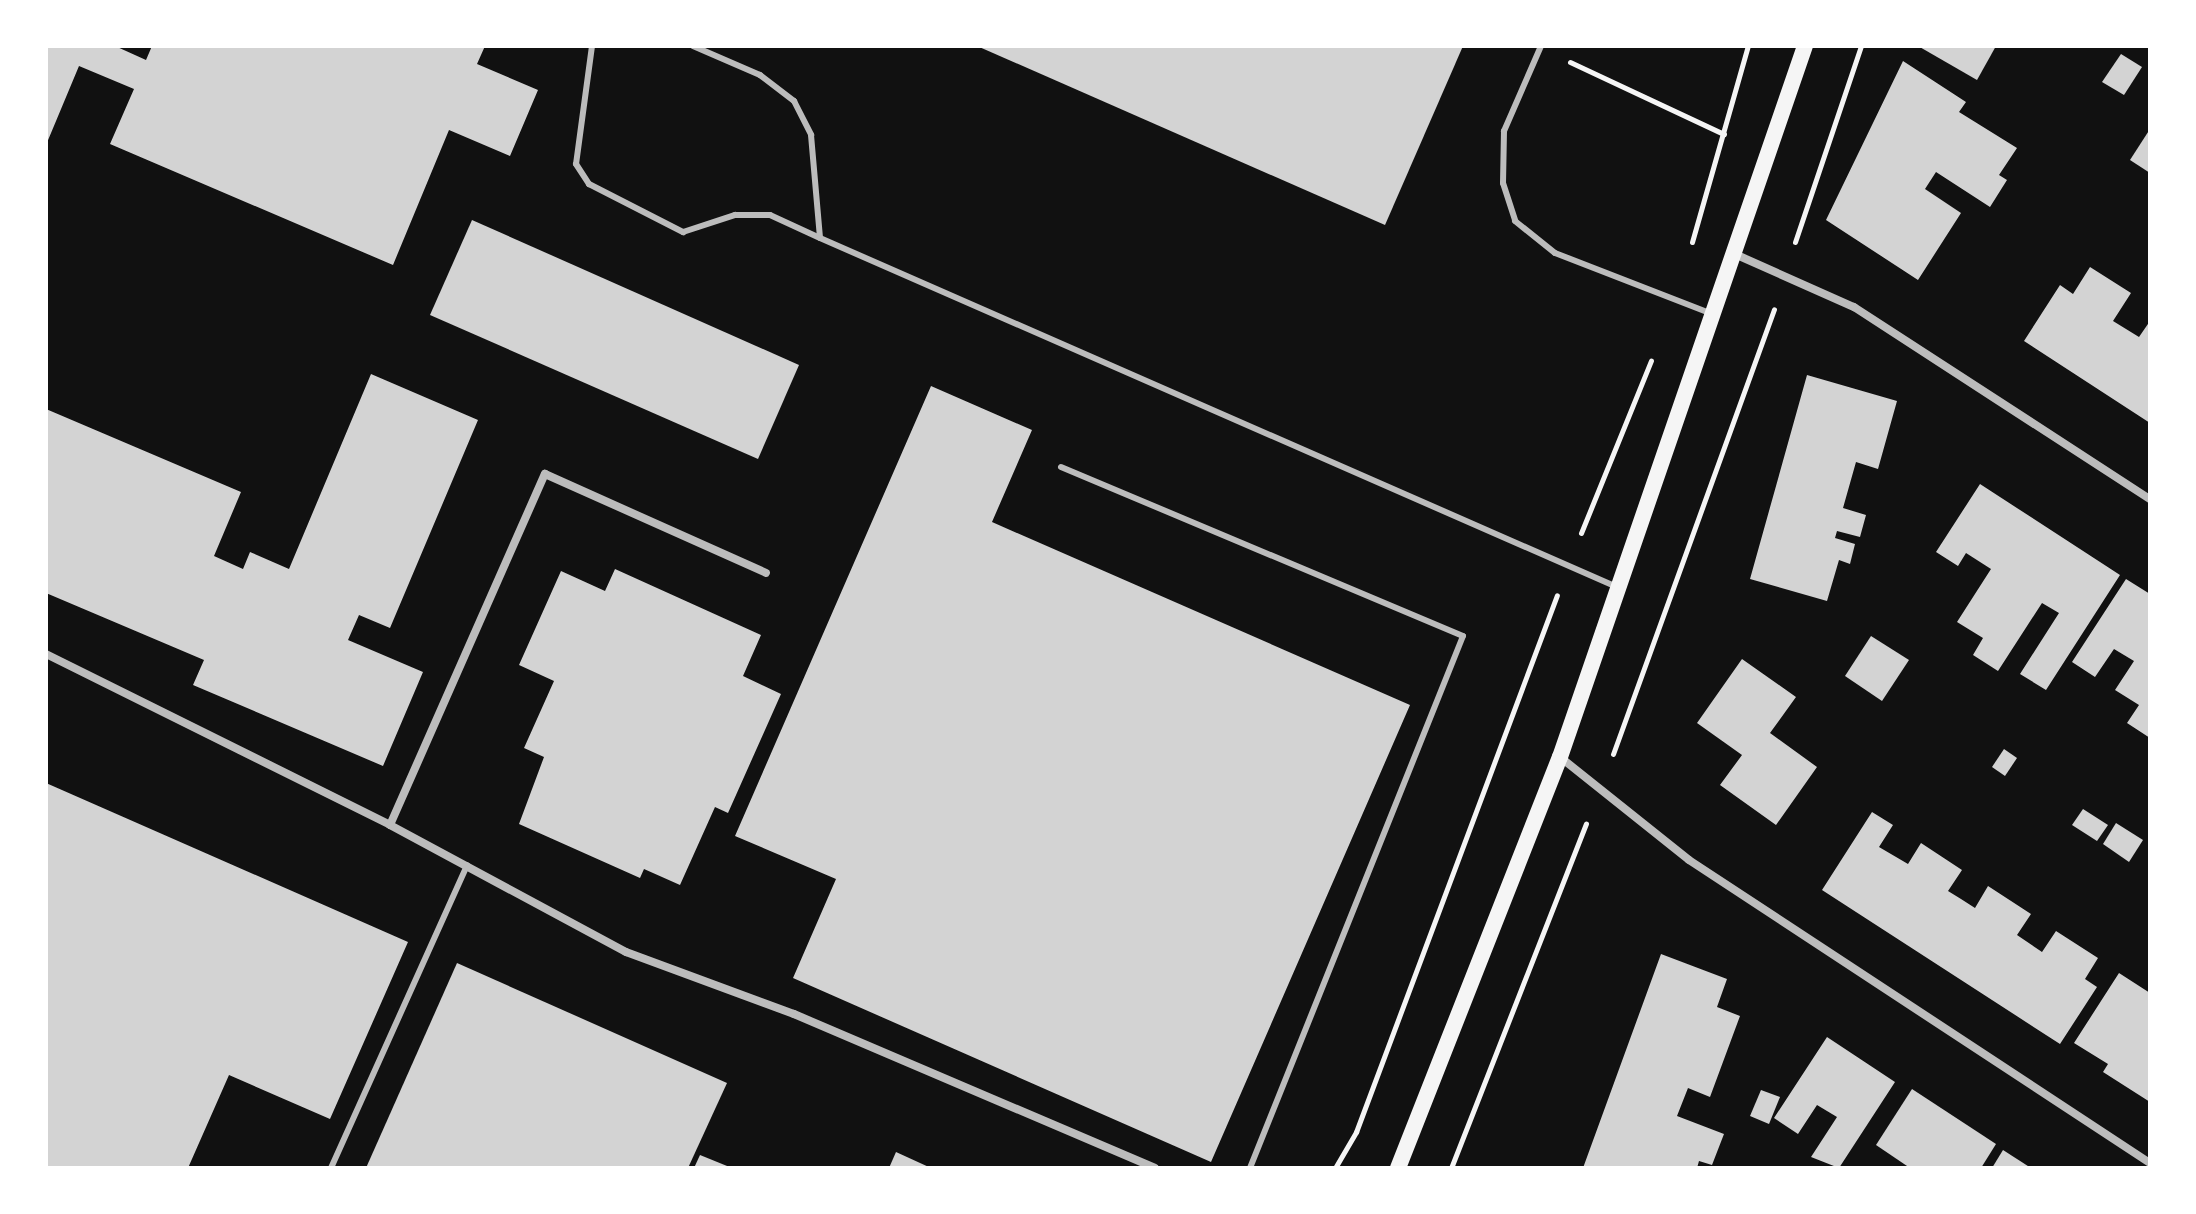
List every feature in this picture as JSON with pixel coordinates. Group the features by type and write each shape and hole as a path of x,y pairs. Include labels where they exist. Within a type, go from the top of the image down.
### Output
{"main road":[{"path":"1398,1168 1560,757 1617,587 1737,255 1805,46"}],"street":[{"path":"1737,255 1854,307 2150,499"},
{"path":"390,825 545,474 766,573"},
{"path":"46,654 390,825 626,952 794,1014 1155,1168"},
{"path":"1560,757 1689,860 2150,1163"}],"lane":[{"path":"592,46 576,164 589,184 683,232 735,215 770,215 1617,587"},
{"path":"693,46 760,75 794,101 811,135 820,238"},
{"path":"1541,46 1504,131 1503,183 1515,221 1555,253 1715,315"},
{"path":"1061,467 1463,636 1250,1168"},
{"path":"331,1168 467,865"}],"path":[{"path":"1335,1168 1356,1132 1568,566 1676,300 1748,46"},
{"path":"1451,1168 1600,789 1785,277 1861,46"},
{"path":"1604,78 1724,134"}],"building":[{"path":"46,46 115,46 146,60 152,46 485,46 477,64 538,90 510,156 449,130 393,265 110,144 134,89 79,66 46,145"},
{"path":"977,46 1463,46 1385,225"},
{"path":"1918,46 1996,46 1977,80"},
{"path":"2121,54 2142,67 2124,95 2102,82"},
{"path":"1903,61 1966,102 1959,112 2017,148 1999,175 2007,180 1990,207 1936,172 1925,189 1961,213 1918,280 1826,220"},
{"path":"2150,129 2150,173 2130,160"},
{"path":"472,220 799,365 758,459 430,315"},
{"path":"2090,267 2131,293 2113,321 2139,337 2150,321 2150,423 2024,341 2060,285 2073,294"},
{"path":"371,374 478,420 390,628 359,615 348,640 423,672 383,766 193,685 204,660 46,593 46,409 241,492 214,556 243,569 250,552 289,569"},
{"path":"1807,375 1897,401 1878,469 1856,462 1843,508 1866,515 1860,537 1837,531 1835,538 1855,544 1850,564 1839,560 1827,601 1750,579"},
{"path":"931,386 1032,430 992,522 1410,705 1211,1162 793,978 836,879 735,836"},
{"path":"1980,484 2120,575 2046,690 2020,674 2059,613 2042,603 1998,671 1973,655 1983,638 1957,622 1991,569 1966,553 1958,566 1936,552"},
{"path":"615,569 761,635 743,676 781,694 728,813 715,807 680,885 644,869 640,878 519,824 544,757 524,748 554,681 519,665 561,571 605,591"},
{"path":"2126,579 2150,594 2150,738 2127,723 2139,705 2115,690 2134,661 2114,649 2095,677 2072,662"},
{"path":"1871,636 1909,660 1882,701 1845,676"},
{"path":"1742,659 1796,697 1770,733 1817,767 1776,825 1720,785 1742,755 1697,723"},
{"path":"2004,749 2017,758 2005,776 1992,767"},
{"path":"46,783 408,942 330,1119 229,1075 188,1168 46,1168"},
{"path":"2083,809 2108,825 2097,841 2072,825"},
{"path":"1872,812 1893,825 1879,847 1908,864 1921,843 1962,870 1948,891 1975,908 1988,886 2031,914 2017,935 2042,952 2056,931 2098,958 2085,979 2097,987 2060,1044 1822,890"},
{"path":"2116,823 2143,840 2129,862 2103,844"},
{"path":"1661,954 1727,979 1717,1007 1740,1016 1710,1097 1688,1088 1677,1116 1724,1134 1712,1165 1699,1161 1697,1168 1583,1168"},
{"path":"457,963 727,1083 688,1168 366,1168"},
{"path":"2119,973 2150,993 2150,1102 2103,1072 2108,1064 2074,1043"},
{"path":"1827,1037 1895,1082 1839,1168 1811,1157 1837,1117 1817,1105 1798,1134 1774,1118"},
{"path":"1912,1089 1996,1144 1981,1168 1910,1168 1876,1145"},
{"path":"1761,1090 1780,1097 1769,1124 1750,1116"},
{"path":"2003,1150 2031,1168 1992,1168"},
{"path":"896,1152 931,1168 889,1168"},
{"path":"700,1155 732,1168 694,1168"}]}
